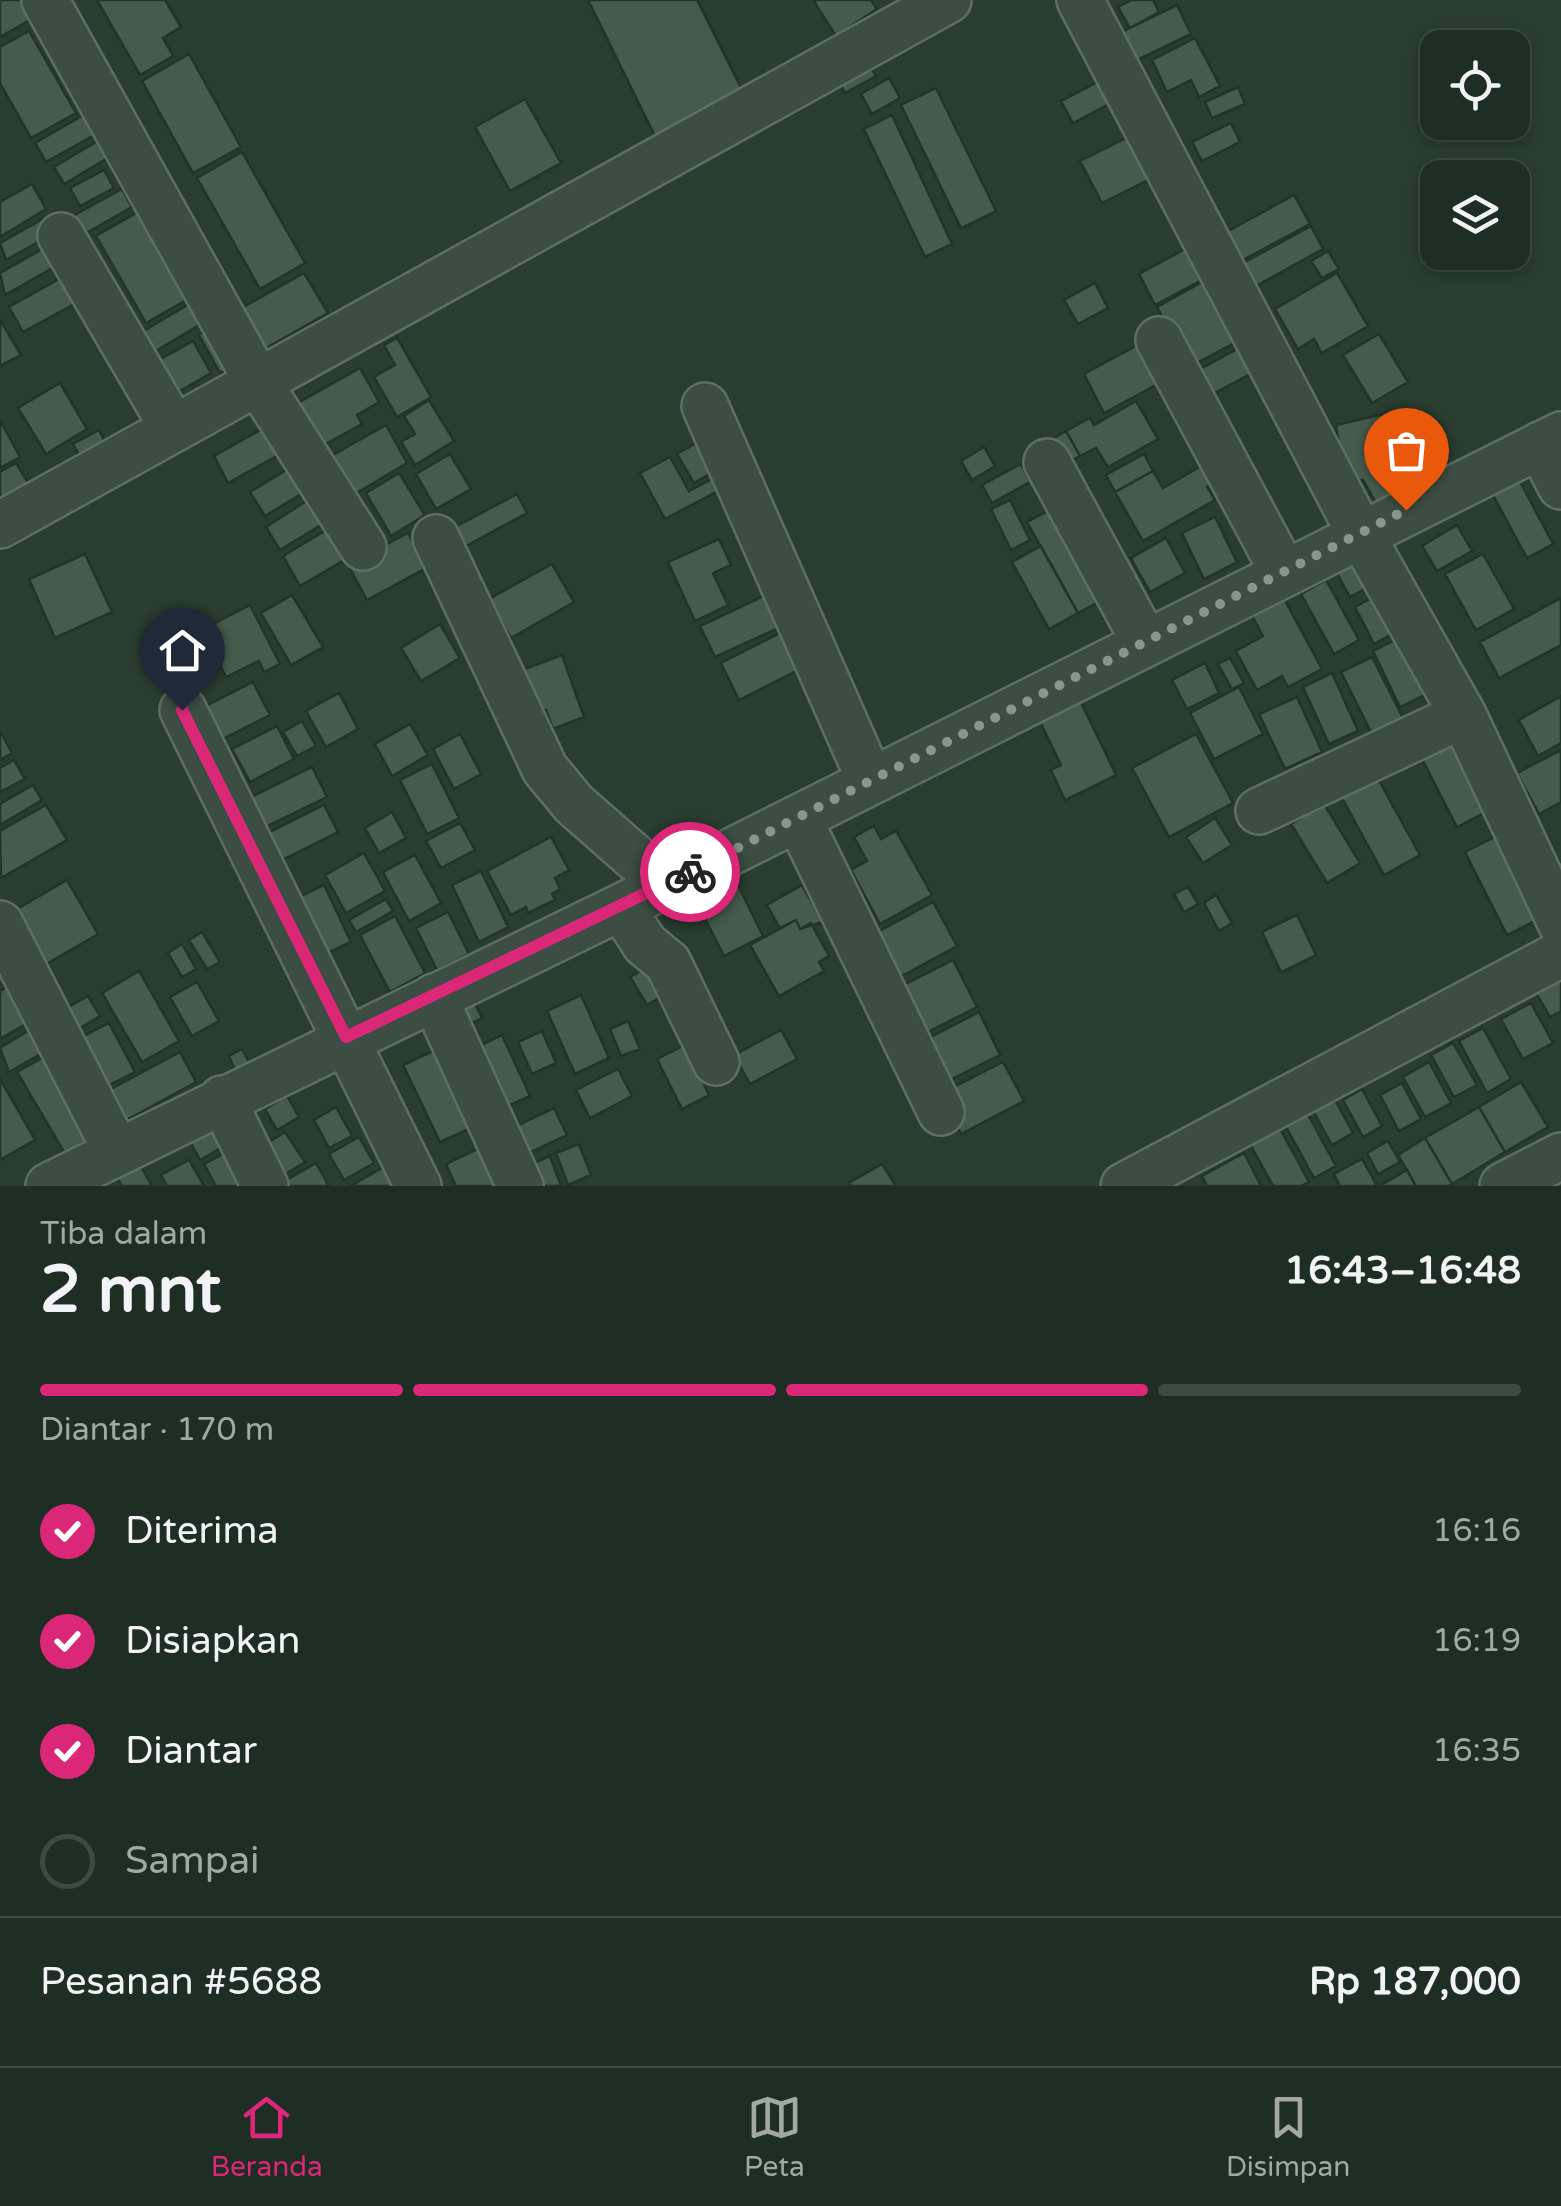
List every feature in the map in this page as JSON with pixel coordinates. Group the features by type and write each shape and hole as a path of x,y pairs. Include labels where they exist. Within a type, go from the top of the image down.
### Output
{"street":[{"path":"45,0 258,382 363,548"},
{"path":"0,525 948,0"},
{"path":"1080,0 1360,533 1462,716 1561,923"},
{"path":"61,236 147,444"},
{"path":"1159,340 1284,572"},
{"path":"705,406 870,780"},
{"path":"49,1186 346,1037 642,896 1550,440 1561,486"},
{"path":"1047,462 1145,642"},
{"path":"436,538 545,769 642,896 645,944 668,964 716,1062"},
{"path":"182,710 418,1186"},
{"path":"1259,811 1462,716"},
{"path":"798,818 941,1112"},
{"path":"0,924 117,1152"},
{"path":"1124,1186 1561,954"},
{"path":"434,997 520,1186"},
{"path":"222,1099 265,1186"},
{"path":"1503,1186 1561,1156"}],"building":[{"path":"0,0 25,0 35,17 0,37"},
{"path":"97,0 165,0 181,27 163,38 173,56 140,75"},
{"path":"588,0 697,0 744,94 656,138"},
{"path":"813,0 871,0 877,9 836,36"},
{"path":"1132,0 1153,0 1159,12 1130,28 1118,7"},
{"path":"1177,5 1191,34 1129,64 1115,35"},
{"path":"29,31 76,113 31,138 0,83 0,47"},
{"path":"1195,38 1220,86 1199,97 1191,80 1167,92 1152,60"},
{"path":"189,54 241,147 193,173 142,81"},
{"path":"866,60 876,76 845,93 836,76"},
{"path":"889,78 900,98 872,114 861,94"},
{"path":"1104,79 1115,101 1073,123 1061,101"},
{"path":"1238,87 1245,104 1212,118 1205,102"},
{"path":"936,88 996,211 961,228 901,105"},
{"path":"525,99 561,163 510,191 475,127"},
{"path":"87,113 98,133 46,162 35,143"},
{"path":"892,115 952,244 925,257 864,129"},
{"path":"1231,123 1240,142 1202,161 1192,142"},
{"path":"1136,133 1158,175 1102,203 1080,161"},
{"path":"106,136 116,153 64,184 54,167"},
{"path":"242,152 305,263 260,289 197,178"},
{"path":"104,170 114,188 80,206 70,188"},
{"path":"32,184 46,209 0,237 0,202"},
{"path":"122,189 132,207 81,236 71,217"},
{"path":"1294,195 1310,224 1228,268 1212,240"},
{"path":"138,212 188,299 146,323 96,236"},
{"path":"43,219 51,235 6,260 0,243"},
{"path":"1311,226 1323,249 1247,291 1234,268"},
{"path":"53,243 63,262 5,295 0,273"},
{"path":"1196,243 1213,274 1155,305 1139,274"},
{"path":"1328,251 1339,269 1322,278 1311,261"},
{"path":"75,270 89,296 23,332 9,307"},
{"path":"304,273 328,313 261,351 238,310"},
{"path":"1337,273 1368,326 1322,353 1314,339 1298,349 1275,309"},
{"path":"1206,280 1238,341 1189,367 1157,307"},
{"path":"1095,283 1108,308 1078,324 1064,300"},
{"path":"189,304 201,324 149,355 137,335"},
{"path":"0,320 21,355 0,366"},
{"path":"215,325 237,363 220,373 199,335"},
{"path":"1379,334 1408,382 1372,403 1343,355"},
{"path":"397,338 431,397 397,417 374,377 395,365 384,345"},
{"path":"193,341 211,373 171,396 152,364"},
{"path":"1145,341 1165,380 1104,413 1084,374"},
{"path":"1241,347 1254,372 1205,398 1191,374"},
{"path":"360,368 379,402 357,415 362,424 313,451 289,408"},
{"path":"60,383 87,429 46,454 18,408"},
{"path":"429,400 454,441 415,465 401,442 415,434 404,416"},
{"path":"1136,401 1158,439 1108,467 1096,448 1080,456 1066,431 1090,418 1094,425"},
{"path":"1397,411 1431,473 1376,503 1363,480 1345,483 1336,425"},
{"path":"0,420 20,457 0,468"},
{"path":"269,425 284,452 228,483 214,456"},
{"path":"386,425 407,463 355,494 333,455"},
{"path":"99,430 108,449 83,462 73,444"},
{"path":"1066,431 1080,456 1061,467 1047,442"},
{"path":"707,437 723,466 694,483 677,454"},
{"path":"984,447 995,466 972,480 961,461"},
{"path":"450,454 471,489 436,509 416,474"},
{"path":"1144,454 1153,471 1115,492 1106,475"},
{"path":"670,457 689,491 712,479 718,491 665,519 640,473"},
{"path":"1210,461 1220,479 1207,487 1215,500 1143,541 1115,492 1153,471 1163,488"},
{"path":"16,463 32,489 0,509 0,472"},
{"path":"1021,464 1030,482 992,503 982,485"},
{"path":"288,469 303,493 265,516 250,492"},
{"path":"1515,472 1553,544 1527,558 1488,486"},
{"path":"399,473 425,515 391,536 366,493"},
{"path":"517,494 527,513 466,546 455,527"},
{"path":"311,498 326,522 280,550 266,527"},
{"path":"1010,500 1030,540 1011,550 991,509"},
{"path":"1065,502 1106,598 1078,613 1027,522"},
{"path":"1215,517 1237,562 1204,579 1182,533"},
{"path":"1457,525 1472,551 1437,571 1422,546"},
{"path":"333,526 351,556 300,586 283,556"},
{"path":"408,533 426,568 367,600 348,565"},
{"path":"1166,538 1185,573 1150,592 1131,558"},
{"path":"719,539 731,565 713,573 728,605 695,621 668,562"},
{"path":"1041,546 1078,613 1049,629 1012,562"},
{"path":"1365,547 1383,579 1350,597 1332,564"},
{"path":"85,554 112,612 55,638 29,579"},
{"path":"1483,554 1514,609 1476,630 1445,574"},
{"path":"552,564 574,602 511,638 489,599"},
{"path":"1326,580 1359,640 1334,654 1301,594"},
{"path":"1387,590 1406,626 1374,644 1355,607"},
{"path":"772,592 787,624 715,657 700,626"},
{"path":"292,595 323,647 291,665 261,613"},
{"path":"1282,595 1322,669 1288,687 1282,676 1257,690 1236,651 1263,636 1250,612"},
{"path":"1561,598 1561,645 1499,678 1480,642"},
{"path":"250,605 280,664 264,672 259,661 226,677 221,667 180,688 161,651"},
{"path":"440,624 460,658 421,681 401,648"},
{"path":"786,630 804,667 739,700 721,663"},
{"path":"1411,632 1439,688 1400,707 1373,651"},
{"path":"562,655 584,717 553,729 546,710 539,713 522,670"},
{"path":"1372,657 1403,718 1372,734 1341,672"},
{"path":"1230,658 1244,683 1232,689 1218,664"},
{"path":"1205,663 1219,693 1187,709 1172,680"},
{"path":"1332,673 1358,731 1329,744 1303,687"},
{"path":"253,682 270,715 209,746 192,713"},
{"path":"1239,687 1263,734 1214,759 1190,713"},
{"path":"1076,692 1116,775 1065,800 1051,770 1061,765 1035,711"},
{"path":"339,693 358,729 326,747 306,711"},
{"path":"1561,696 1561,743 1538,756 1519,720"},
{"path":"1297,697 1322,752 1285,769 1259,714"},
{"path":"302,721 316,746 297,756 283,732"},
{"path":"410,724 428,755 392,776 375,744"},
{"path":"277,726 294,759 250,782 232,749"},
{"path":"0,731 12,753 0,760"},
{"path":"460,734 481,774 454,789 433,749"},
{"path":"1196,734 1233,803 1169,837 1132,768"},
{"path":"1452,736 1490,810 1457,827 1419,753"},
{"path":"1561,750 1561,802 1539,814 1517,773"},
{"path":"14,760 25,779 0,792 0,768"},
{"path":"432,764 459,818 427,834 400,780"},
{"path":"312,767 327,797 261,829 247,799"},
{"path":"1372,768 1420,855 1384,875 1336,787"},
{"path":"33,785 42,800 0,825 0,804"},
{"path":"1324,804 1360,863 1327,883 1291,824"},
{"path":"46,805 67,840 1,878 0,831"},
{"path":"324,805 338,832 274,864 260,837"},
{"path":"392,812 406,838 379,853 365,828"},
{"path":"1215,818 1232,845 1203,863 1186,837"},
{"path":"460,823 475,850 441,868 426,841"},
{"path":"874,826 881,839 896,831 932,895 880,924 851,870 867,861 854,837"},
{"path":"1499,835 1541,918 1507,935 1465,852"},
{"path":"551,837 569,870 555,878 560,889 552,894 555,900 528,913 526,907 511,915 487,871"},
{"path":"364,853 385,891 346,913 325,875"},
{"path":"415,855 441,903 409,921 383,872"},
{"path":"728,865 763,936 724,956 688,885"},
{"path":"481,871 508,927 479,942 452,885"},
{"path":"67,880 98,934 36,970 5,916"},
{"path":"324,885 351,942 317,958 290,901"},
{"path":"802,885 823,922 800,929 796,920 780,928 767,905"},
{"path":"1188,887 1198,904 1184,912 1174,894"},
{"path":"1216,895 1232,923 1219,931 1204,903"},
{"path":"386,899 393,911 356,932 349,920"},
{"path":"933,902 957,946 887,984 863,940"},
{"path":"448,912 469,954 437,970 416,928"},
{"path":"1297,915 1316,955 1281,972 1262,932"},
{"path":"395,916 425,973 390,992 360,935"},
{"path":"796,920 800,929 811,923 829,956 819,962 824,971 779,996 750,945"},
{"path":"202,932 220,962 207,969 189,940"},
{"path":"182,944 196,969 182,977 168,953"},
{"path":"953,960 977,1007 914,1039 890,992"},
{"path":"657,962 673,990 647,1005 630,977"},
{"path":"139,971 179,1041 142,1062 102,993"},
{"path":"1561,975 1561,1011 1550,1017 1534,990"},
{"path":"18,981 38,1017 0,1039 0,991"},
{"path":"197,982 219,1021 192,1036 170,997"},
{"path":"470,994 482,1018 470,1024 458,1001"},
{"path":"581,995 609,1058 575,1074 547,1011"},
{"path":"88,996 100,1016 67,1036 54,1015"},
{"path":"1531,1003 1553,1043 1523,1059 1501,1019"},
{"path":"979,1012 1000,1055 936,1087 915,1045"},
{"path":"628,1021 640,1049 621,1056 610,1029"},
{"path":"41,1023 55,1046 9,1072 0,1048"},
{"path":"109,1023 135,1072 103,1088 78,1039"},
{"path":"1483,1028 1511,1079 1487,1093 1459,1041"},
{"path":"781,1030 797,1059 750,1084 734,1055"},
{"path":"542,1031 556,1063 532,1074 518,1042"},
{"path":"502,1035 530,1096 498,1110 470,1050"},
{"path":"1453,1043 1477,1085 1454,1097 1431,1055"},
{"path":"446,1045 482,1123 440,1142 403,1065"},
{"path":"685,1045 709,1095 682,1109 657,1059"},
{"path":"242,1049 250,1064 236,1072 229,1056"},
{"path":"180,1052 196,1082 114,1127 98,1096"},
{"path":"51,1053 100,1138 67,1157 17,1072"},
{"path":"1003,1062 1024,1101 961,1134 940,1094"},
{"path":"1429,1062 1451,1103 1425,1117 1403,1077"},
{"path":"618,1069 632,1096 590,1118 576,1090"},
{"path":"0,1079 35,1140 0,1160"},
{"path":"1521,1082 1548,1127 1505,1152 1479,1107"},
{"path":"1402,1083 1421,1119 1399,1131 1380,1095"},
{"path":"1362,1089 1382,1126 1363,1137 1343,1100"},
{"path":"287,1096 299,1117 277,1130 265,1109"},
{"path":"1334,1098 1353,1133 1332,1145 1312,1109"},
{"path":"336,1107 352,1136 329,1148 314,1120"},
{"path":"1479,1107 1505,1152 1452,1184 1425,1138"},
{"path":"554,1108 567,1135 525,1155 512,1128"},
{"path":"1305,1109 1336,1166 1314,1178 1283,1121"},
{"path":"217,1116 231,1142 200,1160 186,1134"},
{"path":"1278,1125 1309,1182 1301,1186 1273,1186 1249,1142"},
{"path":"285,1132 305,1162 274,1181 255,1151"},
{"path":"359,1137 374,1163 344,1180 329,1154"},
{"path":"1425,1138 1452,1184 1416,1186 1398,1155"},
{"path":"1388,1141 1400,1162 1378,1174 1367,1153"},
{"path":"492,1142 513,1186 456,1186 446,1164"},
{"path":"579,1144 591,1175 568,1185 556,1153"},
{"path":"233,1149 253,1186 216,1186 204,1164"},
{"path":"1244,1153 1261,1186 1207,1186 1202,1176"},
{"path":"550,1156 561,1186 526,1186 520,1169"},
{"path":"1362,1159 1377,1186 1340,1186 1334,1174"},
{"path":"189,1160 204,1186 167,1186 161,1175"},
{"path":"316,1163 329,1186 276,1186"},
{"path":"882,1164 896,1186 849,1183"},
{"path":"140,1165 152,1186 122,1186 117,1178"},
{"path":"385,1166 397,1186 351,1186"},
{"path":"1407,1170 1416,1186 1381,1186 1381,1185"}],"way so far":[{"path":"690,872 1406,510"}],"route":[{"path":"182,710 346,1037 690,872"}]}
